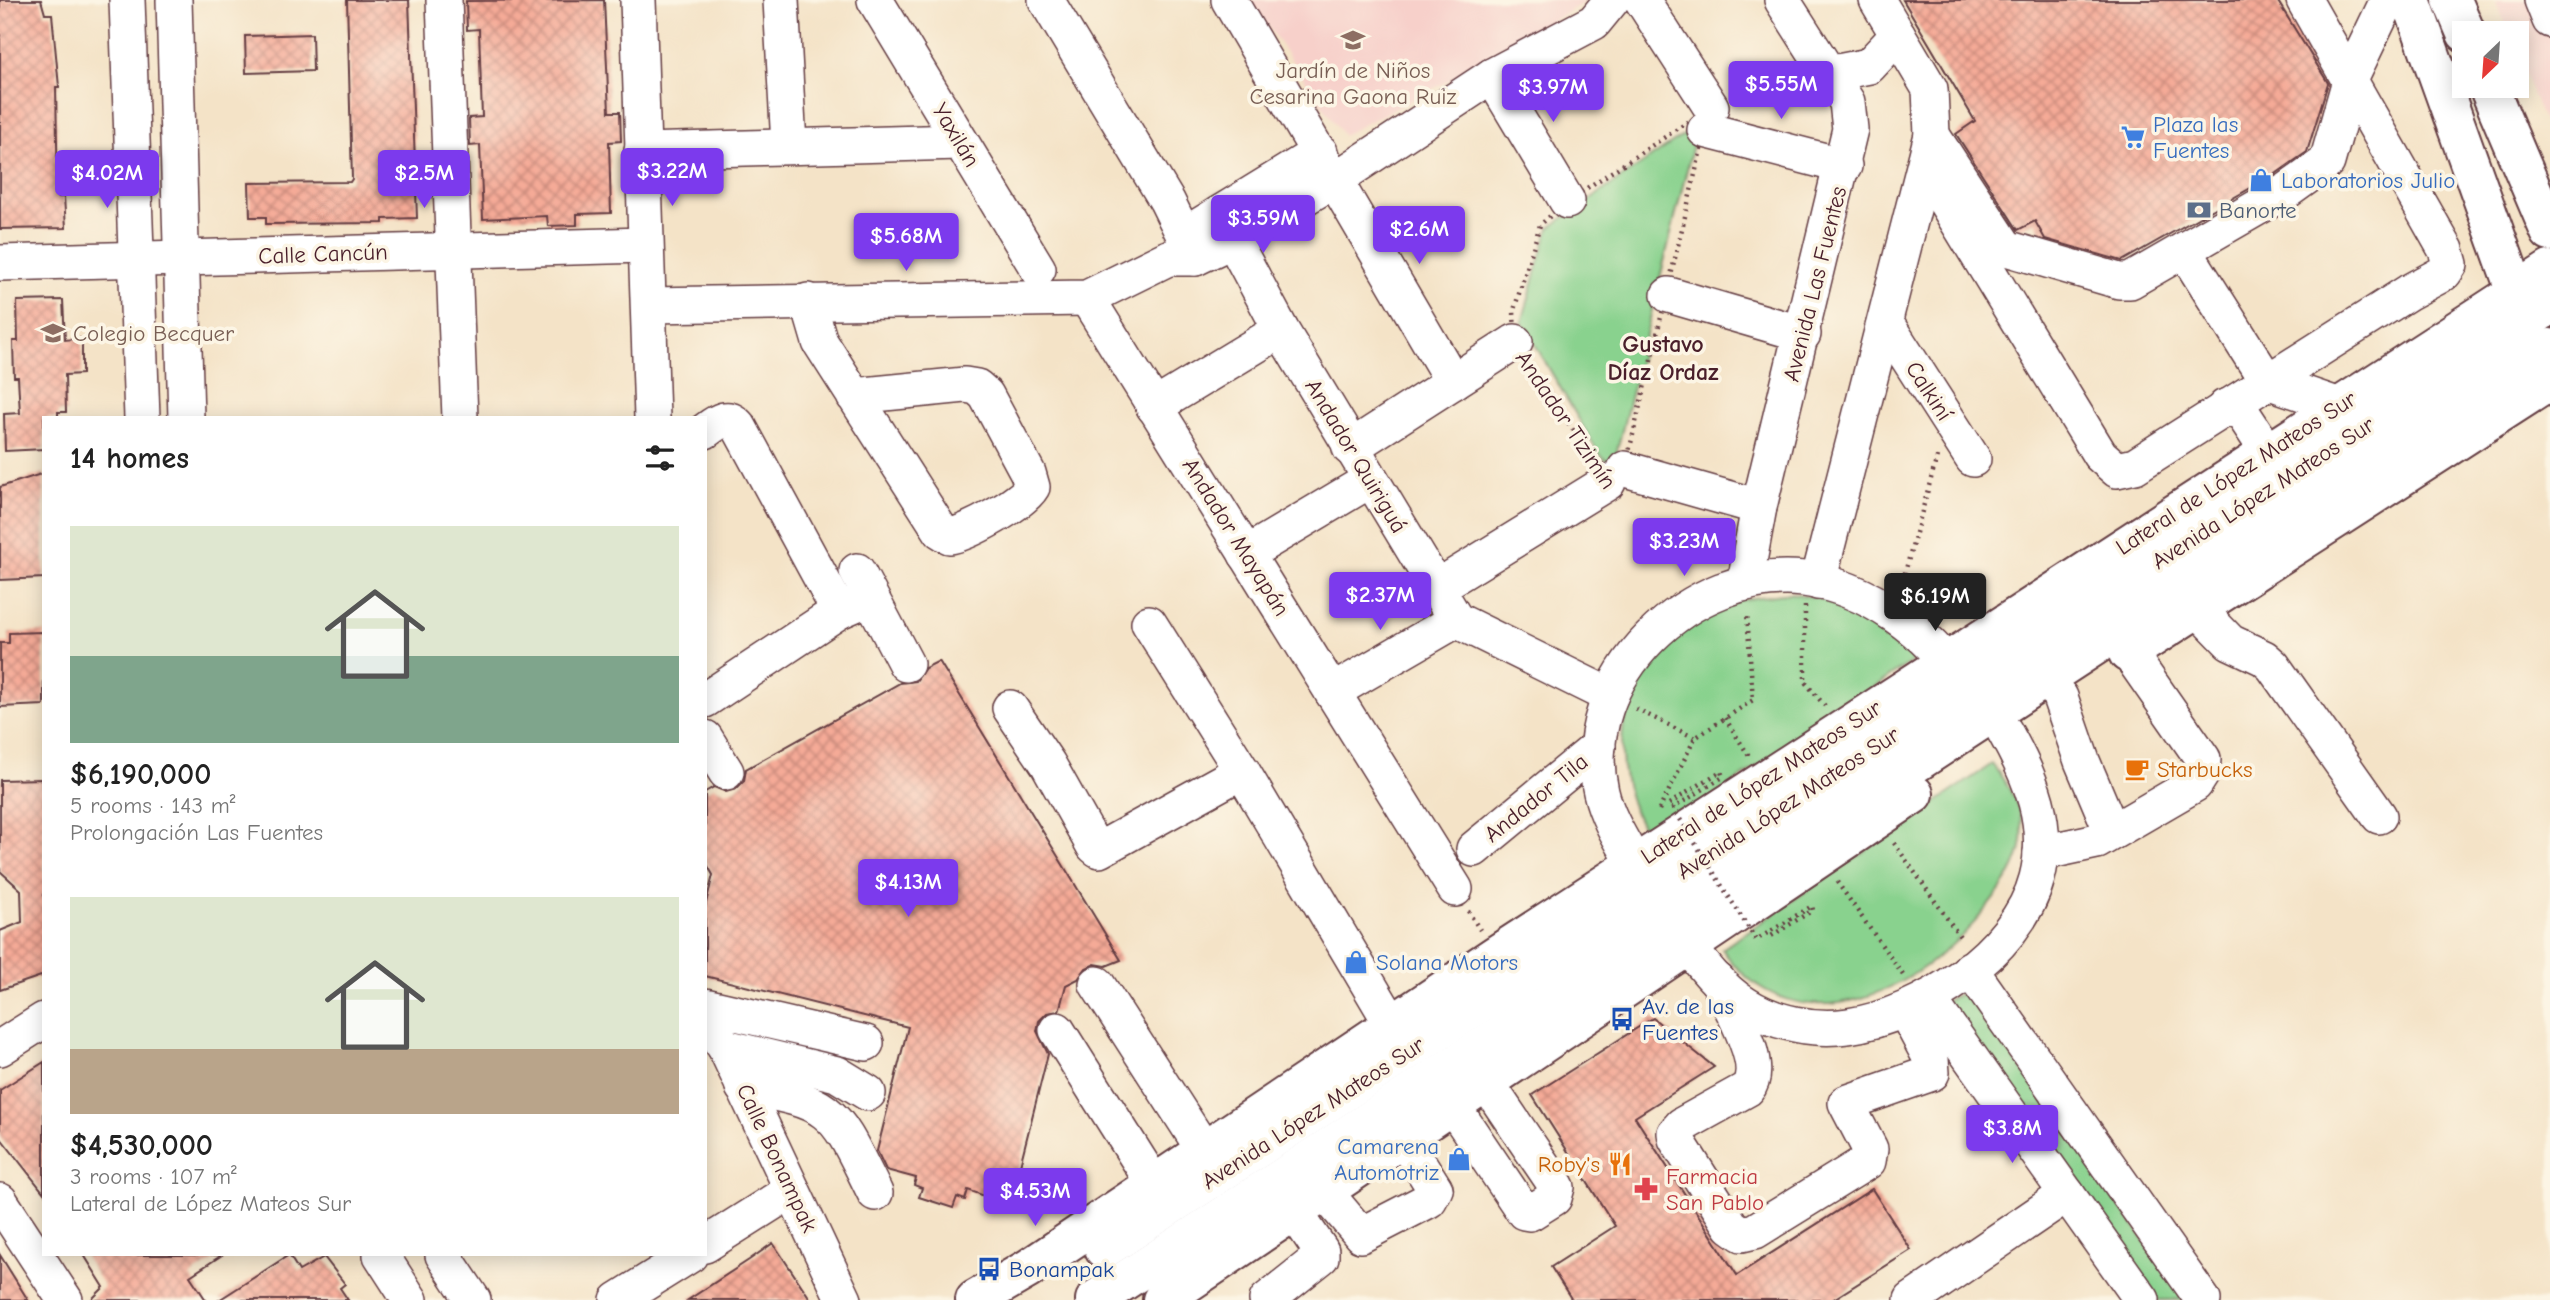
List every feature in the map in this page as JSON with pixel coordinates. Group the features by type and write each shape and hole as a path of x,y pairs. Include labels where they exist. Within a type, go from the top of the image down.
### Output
{"main road":[{"path":"2411,0 2533,298"},
{"path":"2452,0 2461,21"},
{"path":"2493,98 2550,232"},
{"name":"Lateral de López Mateos Sur","path":"975,1300 1154,1195 1204,1150 1843,728 1956,674 2268,452 2340,406 2533,298 2550,270"},
{"name":"Avenida López Mateos Sur","path":"1026,1300 1154,1195 2533,298"},
{"path":"1162,1300 1486,1082 1679,934 1820,858 2005,732 2198,609 2545,361"},
{"name":"Avenida López Mateos Sur","path":"1096,1300 1679,934 2545,361"}],"street":[{"path":"127,0 142,416"},
{"path":"174,0 186,416"},
{"path":"444,0 460,416"},
{"path":"638,0 652,416"},
{"path":"781,0 789,145"},
{"name":"Yaxilán","path":"875,0 1038,270"},
{"path":"1046,0 1167,201 1182,251"},
{"path":"1229,0 1453,382"},
{"path":"649,305 1087,298 1182,251 1328,165 1594,22 1612,0"},
{"path":"1642,0 1708,119 1844,166"},
{"name":"Avenida Las Fuentes","path":"1745,583 1759,508 1844,166 1851,115 1847,102 1782,0"},
{"path":"1811,581 1885,323 1928,152 1930,89 1877,0"},
{"path":"1928,152 2108,464 2117,470 2136,466 2225,407 2444,273 2451,264 2446,250 2351,76 2305,0"},
{"path":"2542,0 2550,20"},
{"path":"1928,152 2006,248 2125,281 2288,190 2327,162 2351,76 2375,10"},
{"path":"1828,74 1869,66 1898,36"},
{"path":"1492,76 1567,201"},
{"path":"642,151 960,142"},
{"name":"Andador Quiriguá","path":"1226,227 1281,330 1350,448 1456,620"},
{"name":"Calle Cancún","path":"0,263 645,245"},
{"path":"2184,250 2267,381 2340,406"},
{"path":"1668,295 1803,334"},
{"name":"Andador Mayapán","path":"1087,298 1455,889"},
{"path":"808,301 820,342 854,396 936,526 949,536 965,532 1023,498 1032,487 1031,480 998,418 977,387 965,384 854,396"},
{"name":"Calkiní","path":"1885,323 1973,460"},
{"path":"1154,407 1281,330"},
{"name":"Andador Tizimín","path":"1350,448 1515,342"},
{"path":"2225,407 2243,414 2268,452"},
{"path":"707,430 725,419 731,420 739,427 906,664"},
{"path":"1436,588 1616,476 1759,508"},
{"path":"1246,554 1370,480"},
{"path":"1635,864 1609,817 1601,792 1598,747 1610,696 1626,667 1657,631 1678,614 1709,596 1745,583 1775,578 1811,581 1866,599 1893,615 1956,674"},
{"path":"707,699 855,593"},
{"path":"2198,609 2230,642 2264,658 2273,666 2379,816"},
{"path":"1332,692 1456,620 1610,696"},
{"path":"1149,623 1242,771 1392,1024"},
{"path":"2041,853 2097,841 2195,784 2203,766 2203,760 2129,653"},
{"path":"2060,697 2082,761 2112,831"},
{"path":"1019,721 1094,846 1099,850 1242,771"},
{"path":"1679,934 1718,981 1745,1004 1776,1019 1812,1027 1847,1026 1918,1003 1974,965 2001,941 2022,913 2036,880 2041,853 2041,827 2035,794 2005,732"},
{"path":"707,741 726,772"},
{"name":"Andador Tila","path":"1474,849 1598,747"},
{"path":"1974,965 2203,1300"},
{"path":"1718,981 1748,1046 1754,1066 1754,1078 1747,1088 1682,1125 1675,1133 1676,1139 1731,1226 1742,1234 1755,1231 1868,1161 1870,1149 1846,1102 1932,1073 1918,1003"},
{"path":"1097,984 1204,1150"},
{"path":"1918,1003 2067,1194 2142,1300"},
{"path":"707,1006 866,1044"},
{"path":"0,1048 42,1021"},
{"path":"1057,1030 1154,1195"},
{"path":"715,1034 837,1074 868,1093"},
{"name":"Calle Bonampak","path":"715,1034 844,1300"},
{"path":"1452,1105 1524,1212 1530,1213 1554,1198 1557,1187 1486,1082"},
{"path":"743,1087 800,1098 826,1109 843,1128 875,1193"},
{"path":"1309,1201 1361,1236 1429,1200 1434,1189 1403,1138"},
{"path":"707,1244 792,1191"},
{"path":"1912,1300 2067,1194"},
{"path":"0,1201 65,1300"},
{"path":"1267,1300 1321,1257 1309,1201"},
{"path":"382,1256 410,1300"},
{"path":"444,1256 473,1300"},
{"path":"618,1300 688,1256"}],"path":[{"name":"Andador Tizimín","path":"1616,476 1515,342 1514,310 1539,225 1567,201 1708,119"},
{"name":"Andador Tizimín","path":"1616,476 1668,295 1708,119"},
{"path":"1893,615 1948,419"},
{"path":"1811,581 1805,682 1843,728"},
{"path":"1659,811 1695,738 1753,700 1745,583"},
{"path":"1610,696 1695,738"},
{"path":"1725,718 1764,780"},
{"path":"1669,804 1721,771 1723,777 1673,808 1756,940 1812,906 1813,910 1768,937"},
{"path":"1877,819 1974,965"},
{"path":"1820,858 1918,1003"},
{"path":"1455,889 1496,955"}],"shaded area":[{"name":"Jardín de Niños Cesarina Gaona Ruiz","path":"1250,0 1588,0 1452,79 1343,135"},
{"path":"2495,0 2550,0 2550,139 2529,85 2529,21 2503,21"}],"green space":[{"path":"1698,125 1616,455 1607,461 1599,454 1522,322 1549,228"},
{"path":"1789,593 1828,601 1858,614 1885,633 1914,660 1650,840 1635,813 1626,784 1622,755 1630,698 1643,671 1661,647 1711,608 1733,601"},
{"path":"1992,764 2019,810 2022,841 2018,859 2010,876 1988,906 1962,936 1930,963 1896,984 1859,999 1822,1004 1786,999 1752,981 1722,949"},
{"path":"1967,991 2187,1300 2155,1300 1944,1001"}],"building":[{"path":"0,0 41,0 45,14 52,14 59,87 56,87 58,197 64,197 66,228 0,229"},
{"path":"347,0 409,0 417,218 383,219 383,223 266,224 266,217 250,217 249,183 350,182 352,179"},
{"path":"604,0 609,112 620,112 621,141 609,142 611,213 577,214 577,225 548,226 547,216 483,219 480,145 470,146 469,118 482,117 479,29 467,30 466,1"},
{"name":"Plaza las Fuentes","path":"1903,0 2277,0 2328,83 2307,152 2277,173 2122,261 2045,239 2035,221 2018,230 1956,134 1975,121"},
{"path":"312,34 313,71 246,73 245,36"},
{"path":"63,300 65,340 82,338 82,374 65,375 66,412 58,412 58,416 42,416 42,449 5,451 4,414 20,413 18,377 14,377 13,341 18,341 17,301"},
{"path":"42,474 42,578 0,580 0,487"},
{"path":"42,632 42,705 0,707 0,643 9,643 9,633"},
{"path":"939,661 1121,960 1106,966 1095,964 1086,968 1078,979 1066,985 1059,1011 1047,1013 1039,1021 1037,1031 1048,1054 1010,1205 968,1190 965,1200 957,1197 953,1208 919,1197 922,1188 914,1185 916,1178 886,1170 877,1151 908,1027 707,977 707,899 713,875 707,864 707,791 714,787 726,792 736,789 744,781 746,769 900,683 916,681 925,668"},
{"path":"42,779 42,976 0,990 0,931 22,922 21,890 0,871 0,780"},
{"path":"1653,1018 1714,1067 1635,1117 1737,1275 1872,1189 1911,1250 1832,1300 1572,1300 1551,1267 1615,1226 1532,1095"},
{"path":"42,1063 42,1190 0,1137 0,1090"},
{"path":"773,1243 811,1300 688,1300 749,1260"},
{"path":"0,1255 28,1300 0,1300"},
{"path":"85,1256 220,1256 190,1276 206,1300 91,1300 104,1287"},
{"path":"290,1256 299,1271 324,1257 345,1284 340,1288 348,1300 219,1300"}],"place":[{"name":"Jardín de Niños Cesarina Gaona Ruiz","path":"1353,40"},
{"name":"Plaza las Fuentes","path":"2133,137"},
{"name":"Laboratorios Julio","path":"2261,180"},
{"name":"Banorte","path":"2199,210"},
{"name":"Colegio Becquer","path":"53,333"},
{"name":"Starbucks","path":"2137,769"},
{"name":"Solana Motors","path":"1356,962"},
{"name":"Av. de las Fuentes","path":"1622,1019"},
{"name":"Camarena Automotriz","path":"1459,1159"},
{"name":"Roby's","path":"1620,1164"},
{"name":"Farmacia San Pablo","path":"1646,1189"},
{"name":"Bonampak","path":"989,1269"}],"district":[{"name":"Gustavo Díaz Ordaz","path":"1663,358"}]}
